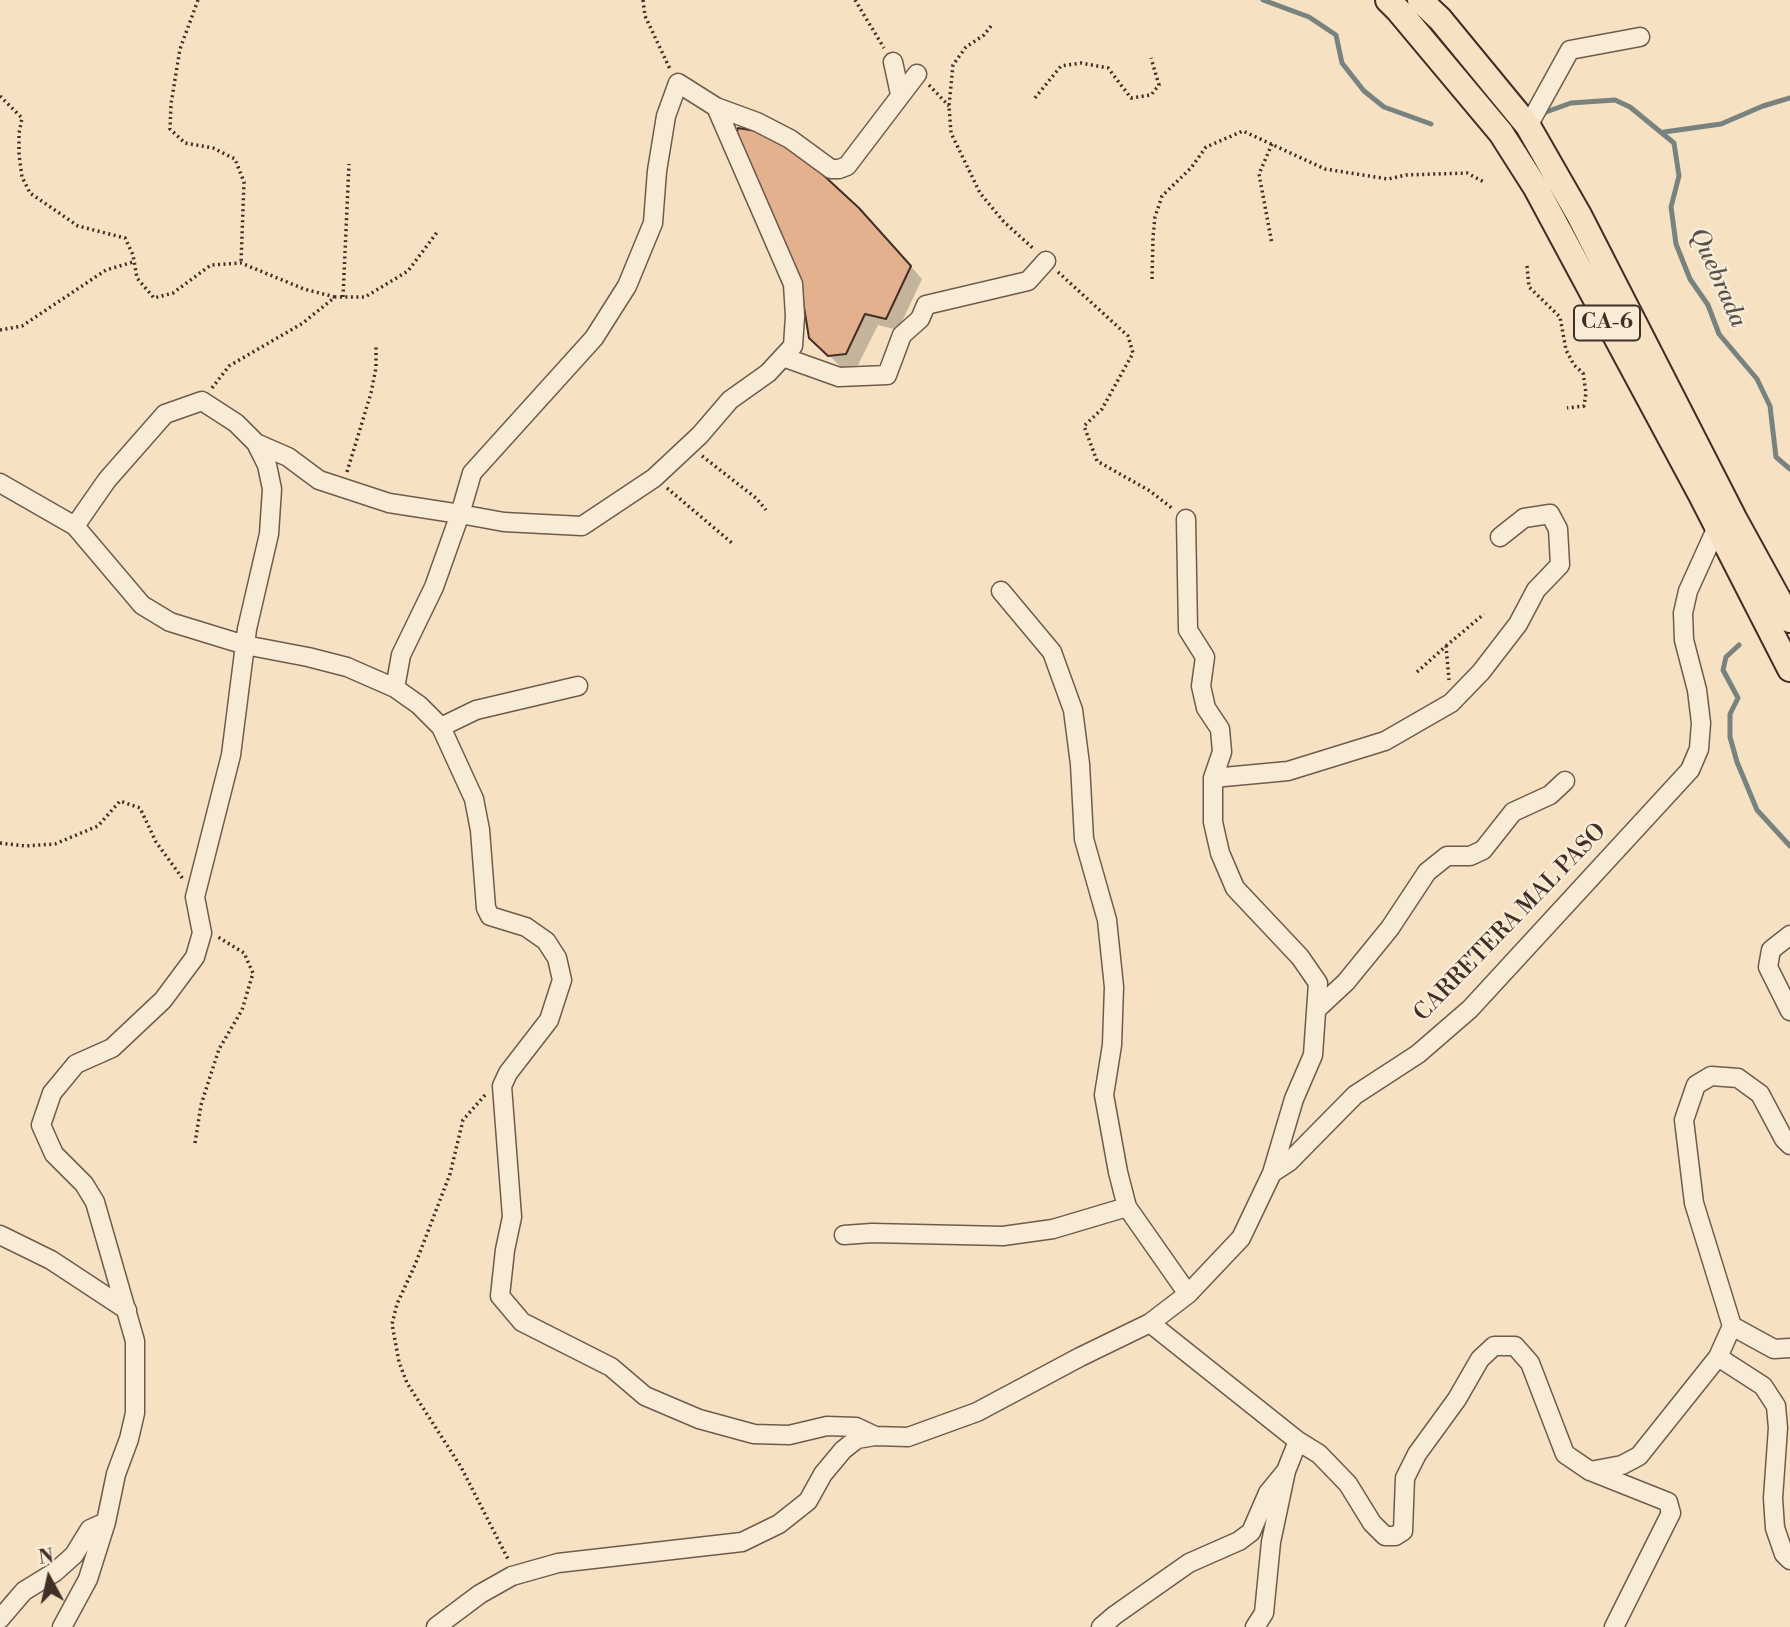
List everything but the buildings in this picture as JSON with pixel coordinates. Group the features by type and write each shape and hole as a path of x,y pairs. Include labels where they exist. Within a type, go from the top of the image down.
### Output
{"highway":[{"name":"CA-6","path":"1388,0 1501,133 1529,177 1726,522 1790,620"},
{"name":"CA-6","path":"1420,0 1440,19 1528,127 1579,215 1726,522 1790,669"}],"street":[{"path":"1528,127 1570,50 1640,37"},
{"path":"893,62 900,94"},
{"path":"395,688 401,655 434,587 472,473 594,338 627,286 653,223 657,171 666,116 678,83 716,107 757,122 790,139 831,169 839,169 846,166 917,74"},
{"path":"256,443 288,457 319,480 388,503 504,522 582,526 654,478 689,446 730,400 768,373 793,346 793,284 716,107"},
{"path":"783,356 839,376 887,375 902,335 920,319 926,305 1028,281 1046,261"},
{"path":"62,1627 88,1579 106,1522 116,1474 129,1439 135,1413 135,1340 95,1202 84,1185 54,1154 41,1125 52,1093 76,1064 112,1048 163,1000 195,957 202,933 195,897 231,755 245,645 269,534 272,489 267,465 256,443 236,423 202,401 165,414 107,480 75,526"},
{"path":"0,484 75,526 142,605 170,622 245,645 347,667 395,688 419,705 441,727 474,799 489,916 526,928 546,941 557,958 562,980 549,1020 508,1073 502,1086 512,1217 500,1296 522,1322 611,1367 645,1396 699,1419 754,1434 789,1435 827,1426 856,1427 875,1436"},
{"path":"1213,778 1288,771 1385,741 1451,703 1481,672 1518,624 1536,590 1560,565 1558,529 1550,514 1524,518 1500,537"},
{"path":"1186,519 1188,630 1205,657 1201,686 1206,708 1220,729 1222,752 1213,778 1213,822 1220,853 1235,888 1300,957 1318,983 1313,1055 1294,1099 1272,1173"},
{"name":"CARRETERA MAL PASO","path":"436,1627 480,1594 512,1576 558,1563 742,1542 779,1524 808,1501 823,1474 843,1450 857,1439 875,1436 908,1437 977,1412 1150,1323 1188,1294 1241,1238 1272,1173 1289,1162 1355,1095 1418,1054 1469,1009 1690,770 1699,749 1702,723 1685,640 1683,613 1688,591 1726,522"},
{"path":"1001,591 1052,652 1073,710 1080,764 1084,839 1107,920 1114,987 1112,1045 1104,1096 1118,1172 1127,1207 1188,1294"},
{"path":"441,727 476,710 578,686"},
{"path":"1316,1010 1346,982 1381,939 1427,872 1447,856 1470,856 1483,850 1513,812 1550,795 1566,781"},
{"path":"1790,935 1771,950 1768,967 1790,1011"},
{"path":"1590,1471 1622,1465 1639,1456 1718,1357 1732,1326 1694,1203 1684,1120 1696,1085 1711,1076 1738,1078 1760,1094 1784,1139 1790,1145"},
{"path":"844,1234 1003,1236 1053,1229 1127,1207"},
{"path":"0,1235 51,1260 127,1310"},
{"path":"1150,1323 1298,1441 1319,1454 1348,1484 1372,1523 1385,1536 1395,1536 1403,1531 1405,1478 1417,1454 1457,1399 1480,1359 1494,1346 1515,1346 1530,1363 1565,1454 1590,1471 1668,1502 1671,1513 1614,1627"},
{"path":"1732,1326 1774,1349 1790,1348"},
{"path":"1718,1357 1763,1386 1776,1406 1778,1428 1773,1498 1775,1528 1784,1554 1790,1560"},
{"path":"1255,1627 1264,1612 1271,1542 1286,1471 1298,1441"},
{"path":"1101,1627 1189,1563 1240,1541 1251,1532 1268,1493 1286,1471"},
{"path":"0,1619 24,1591 55,1572 74,1555 90,1529 106,1522"}],"path":[{"path":"198,0 180,48 170,129 185,144 213,148 235,159 244,182 242,262"},
{"path":"643,0 645,16 678,83"},
{"path":"991,26 984,35 966,47 953,65 949,106 951,133 980,193 1004,222 1128,336 1133,353 1102,409 1084,426 1097,461 1150,491 1186,519"},
{"path":"1035,97 1061,66 1082,63 1108,68 1131,98 1151,96 1159,85 1151,58"},
{"path":"0,96 22,118 19,155 22,177 30,193 78,226 125,238 137,278 154,298 173,293 211,265 242,262 304,289 335,297 365,297 408,271 438,232"},
{"path":"1152,279 1155,217 1162,196 1191,168 1206,147 1243,131 1325,169 1388,179 1466,173 1484,182"},
{"path":"1272,144 1259,174 1272,244"},
{"path":"343,297 348,235 349,164"},
{"path":"0,330 22,326 106,270 134,262"},
{"path":"1527,266 1529,287 1560,317 1566,351 1574,365 1583,373 1586,393 1584,406 1567,408"},
{"path":"202,401 229,366 303,323 335,297"},
{"path":"342,488 371,393 376,368 376,347"},
{"path":"689,446 755,498 766,510"},
{"path":"654,478 732,543"},
{"path":"1417,672 1484,614"},
{"path":"1446,646 1451,703"},
{"path":"0,843 25,846 55,844 98,826 120,801 140,808 156,842 195,897"},
{"path":"195,1143 201,1105 219,1049 242,1010 253,973 244,953 224,939 202,933"},
{"path":"502,1086 482,1096 463,1120 450,1174 397,1304 392,1324 399,1362 407,1383 461,1467 509,1560 512,1576"}],"waterway":[{"path":"1263,0 1309,17 1336,35 1342,63 1364,91 1384,107 1431,124"},
{"path":"1664,132 1721,124 1790,98"},
{"name":"Quebrada","path":"1546,112 1571,103 1615,100 1630,107 1674,143 1679,176 1671,207 1676,244 1690,279 1708,305 1719,334 1757,379 1770,406 1776,457 1790,469"},
{"name":"Quebrada","path":"1739,645 1726,657 1723,670 1738,698 1730,714 1730,737 1737,762 1757,810 1790,846"}]}
